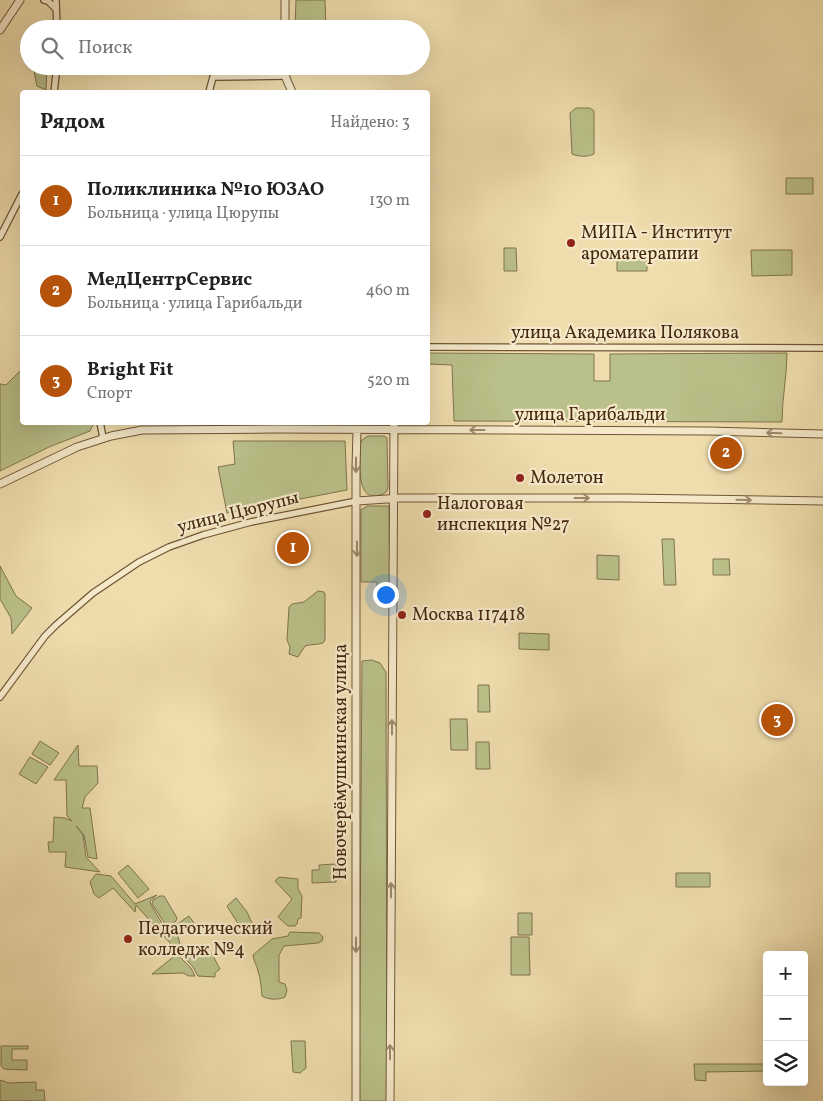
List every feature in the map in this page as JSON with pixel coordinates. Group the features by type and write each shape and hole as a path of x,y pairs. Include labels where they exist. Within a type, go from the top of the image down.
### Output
{"street":[{"path":"0,30 19,2 26,0"},
{"path":"44,0 48,1 56,9"},
{"path":"56,0 57,20"},
{"path":"285,0 285,20"},
{"path":"54,90 56,75"},
{"path":"210,90 213,77 285,76 291,90"},
{"path":"0,237 20,198"},
{"name":"улица Академика Полякова","path":"430,347 823,348"},
{"path":"100,425 102,438"},
{"name":"Новочерёмушкинская улица","path":"356,1101 356,468 358,426"},
{"path":"390,1101 394,426"},
{"name":"улица Гарибальди","path":"0,484 65,452 102,438 149,430 394,426 823,434"},
{"path":"393,498 627,498 823,501"},
{"name":"улица Цюрупы","path":"0,697 45,636 56,625 93,593 139,562 169,547 203,535 251,522 357,501 393,498"}],"green space":[{"path":"296,0 325,0 326,20 295,20"},
{"path":"35,75 47,75 46,90 37,86"},
{"path":"576,108 590,108 594,111 594,154 578,156 572,154 570,113"},
{"path":"786,178 813,178 813,194 786,194"},
{"path":"504,248 516,248 517,271 504,271"},
{"path":"751,250 792,250 792,275 752,276"},
{"path":"617,256 647,256 647,271 617,271"},
{"path":"430,353 594,354 594,381 610,381 610,354 787,353 782,422 454,421 452,365 430,364"},
{"path":"20,371 20,425 93,425 90,431 49,447 0,471 0,384 6,385"},
{"path":"368,436 384,436 387,438 388,488 381,495 369,495 364,490 360,475 360,444"},
{"path":"233,441 345,441 347,490 227,513 218,467 235,464"},
{"path":"367,506 389,506 390,594 385,594 385,598 377,597 377,582 361,582 361,510"},
{"path":"662,539 674,539 676,585 664,585"},
{"path":"597,555 619,556 619,580 597,579"},
{"path":"713,559 729,559 730,575 713,575"},
{"path":"0,566 16,596 32,608 12,634 11,618 0,599"},
{"path":"318,591 325,594 325,640 323,643 305,646 298,657 289,654 290,647 287,640 289,607 292,604 304,602"},
{"path":"519,633 549,634 549,650 519,649"},
{"path":"372,660 380,663 386,672 387,1101 359,1101 362,661"},
{"path":"478,685 489,685 490,712 478,712"},
{"path":"450,719 467,719 468,750 451,750"},
{"path":"40,741 59,753 50,765 32,754"},
{"path":"476,742 489,742 490,769 476,769"},
{"path":"78,745 79,766 97,766 98,783 85,797 82,808 90,808 97,859 88,857 84,835 76,826 83,835 86,857 100,872 65,867 66,852 49,852 48,842 53,842 54,817 72,821 67,816 66,780 54,780"},
{"path":"30,757 48,767 36,784 19,774"},
{"path":"336,864 336,882 312,883 312,870 319,870 319,865"},
{"path":"128,865 149,889 138,898 118,873"},
{"path":"676,873 710,873 710,887 676,887"},
{"path":"96,874 111,876 135,904 157,895 150,901 165,928 170,929 189,916 194,923 178,928 177,934 182,950 179,953 136,905 135,912 113,888 99,898 94,894 90,882"},
{"path":"279,877 298,879 298,889 302,896 301,918 298,919 295,926 288,926 278,917 292,899 275,881"},
{"path":"164,896 177,918 169,926 166,925 152,904 153,900"},
{"path":"236,898 256,927 247,934 227,906"},
{"path":"518,913 532,913 532,935 518,935"},
{"path":"290,932 319,933 323,937 322,941 318,943 284,946 279,955 279,982 285,984 287,990 285,997 274,999 264,997 262,996 260,977 253,955 272,939 288,936"},
{"path":"511,937 529,937 530,975 511,975"},
{"path":"177,954 191,968 195,976 183,973 152,974"},
{"path":"212,954 220,969 215,973 215,977 198,976 182,955"},
{"path":"291,1041 305,1041 306,1068 300,1073 293,1072"},
{"path":"1,1046 28,1046 28,1049 12,1049 12,1060 27,1060 27,1070 4,1069 1,1066"},
{"path":"694,1064 763,1064 763,1071 706,1072 706,1081 695,1080"},
{"path":"0,1080 9,1083 36,1082 36,1090 44,1090 45,1101 0,1101"}],"place":[{"name":"МИПА - Институт ароматерапии","path":"571,243"},
{"name":"МедЦентрСервис","path":"726,453"},
{"name":"Молетон","path":"520,478"},
{"name":"Налоговая инспекция №27","path":"427,514"},
{"name":"Поликлиника №10 ЮЗАО","path":"293,548"},
{"name":"Москва 117418","path":"402,615"},
{"name":"Bright Fit","path":"777,720"},
{"name":"Педагогический колледж №4","path":"128,939"}]}
